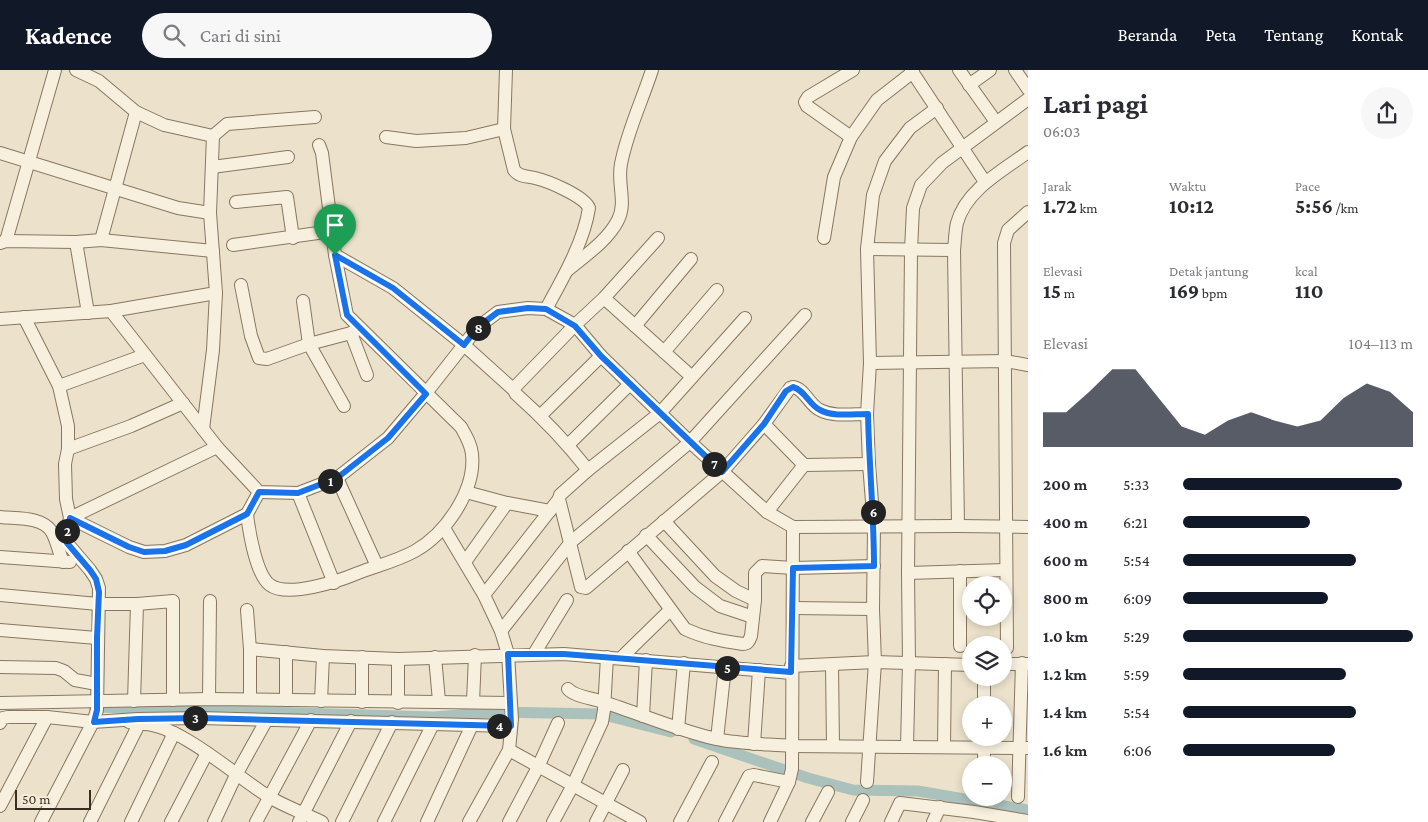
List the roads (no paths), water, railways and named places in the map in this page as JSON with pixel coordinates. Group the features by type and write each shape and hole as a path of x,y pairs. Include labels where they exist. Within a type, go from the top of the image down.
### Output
{"street":[{"path":"55,70 28,162 3,236 76,242 101,240 213,251"},
{"path":"76,70 99,82 136,112 164,125 213,136"},
{"path":"506,70 504,129 512,164 517,173 536,178 563,189 588,206 589,210 567,271 546,309"},
{"path":"567,271 614,227 619,218 623,206 621,166 652,70"},
{"path":"851,137 807,106 805,102 808,97 853,70"},
{"path":"959,70 996,122"},
{"path":"969,85 990,70"},
{"path":"1015,70 1028,89"},
{"path":"824,238 834,177 851,137 877,100 912,71 985,182"},
{"path":"907,747 910,662 908,572 913,208 921,185 942,163 1028,98"},
{"path":"867,782 874,662 874,527 869,464 870,363 867,249 873,195 884,161 910,128 937,108"},
{"path":"101,240 136,112"},
{"path":"203,429 213,350 216,293 210,213 213,136 220,128 227,124 315,118"},
{"path":"386,137 416,141 466,138 504,129"},
{"path":"319,146 322,152 335,255 347,315 355,330 367,375"},
{"path":"0,153 178,208 210,213"},
{"path":"958,526 954,250 958,222 968,202 985,182 1027,156"},
{"path":"212,167 288,157"},
{"path":"236,202 287,196 293,238"},
{"path":"1007,636 1004,243 1008,230 1028,212"},
{"path":"233,246 332,231"},
{"path":"514,390 604,298 658,238"},
{"path":"76,242 88,313"},
{"path":"867,249 954,250"},
{"path":"335,255 393,288 464,345 540,416 568,445 588,470"},
{"path":"634,326 691,259"},
{"path":"241,285 251,336 259,358 266,360 355,330"},
{"path":"664,352 717,290"},
{"path":"0,318 112,311 216,293"},
{"path":"604,298 692,377"},
{"path":"303,301 309,344 344,406"},
{"path":"112,311 217,447 259,492 298,493 337,478 388,438 426,394 478,327 498,312 528,308 546,309 575,326 601,356 722,472 767,512 793,527 1028,527"},
{"path":"501,631 570,542 690,442 805,315"},
{"path":"24,317 59,386 68,426 68,449 65,464 66,499 70,518 66,534 67,543 96,579 99,592 96,710 41,822"},
{"path":"484,595 550,511 561,493 660,413 745,318"},
{"path":"247,514 255,555 265,579 271,586 284,590 334,583 415,551 444,528 466,492 472,470 472,455 470,442 460,427 355,330"},
{"path":"59,386 146,355"},
{"path":"540,416 601,356"},
{"path":"870,363 1004,361 1028,365"},
{"path":"568,445 630,384"},
{"path":"559,499 580,586 586,588 722,472 764,424 786,391 793,387 801,390 819,410 840,414 868,414"},
{"path":"68,449 130,426 183,403"},
{"path":"764,424 804,465 869,464"},
{"path":"70,518 217,447"},
{"path":"767,512 804,465"},
{"path":"337,478 377,566"},
{"path":"70,518 129,547 144,552 165,551 186,545 247,514 259,492"},
{"path":"466,492 507,504 550,511"},
{"path":"298,493 334,583"},
{"path":"464,562 507,504"},
{"path":"0,517 29,520 44,524 52,532 63,562"},
{"path":"664,521 715,576 736,591 755,600"},
{"path":"770,822 790,776 792,746 793,527"},
{"path":"444,528 484,595 501,631 508,654 512,714 509,750 469,822"},
{"path":"646,535 695,587 720,606 753,617"},
{"path":"628,551 685,629 699,636 743,644 749,641 757,568 762,566 793,568 874,566"},
{"path":"0,557 82,562"},
{"path":"908,572 1006,570"},
{"path":"960,571 960,646"},
{"path":"0,595 98,604 137,604 173,601 173,700"},
{"path":"534,654 567,600"},
{"path":"209,698 210,601"},
{"path":"134,701 137,604"},
{"path":"792,608 873,609"},
{"path":"247,610 250,649 250,699"},
{"path":"621,658 670,610"},
{"path":"0,630 97,638"},
{"path":"250,649 323,656 398,658 564,654 759,670 874,662 962,664"},
{"path":"286,652 286,700"},
{"path":"472,702 475,655"},
{"path":"321,701 323,656"},
{"path":"362,657 362,702"},
{"path":"435,657 439,701"},
{"path":"553,822 573,785 602,722 607,657"},
{"path":"398,658 398,703"},
{"path":"643,716 646,660"},
{"path":"678,729 684,663"},
{"path":"1012,664 1025,663 1024,748 1018,797"},
{"path":"944,747 945,664"},
{"path":"832,665 833,746"},
{"path":"0,667 56,668 64,671 75,680 97,684"},
{"path":"717,739 725,668"},
{"path":"754,744 759,670"},
{"path":"568,689 573,693 604,702 678,729 717,739 754,744 792,746 944,747 962,745"},
{"path":"0,723 5,717 47,717 96,710 134,701 209,698 398,703 472,702 512,714"},
{"path":"0,703 96,710 118,721 151,724 174,734 207,753 236,775 301,818 322,822"},
{"path":"118,721 200,718 472,725 512,714"},
{"path":"0,806 47,717"},
{"path":"256,822 311,720"},
{"path":"214,822 236,775 266,721"},
{"path":"301,818 351,721"},
{"path":"342,822 392,722"},
{"path":"509,822 538,767 558,723"},
{"path":"90,822 139,724"},
{"path":"384,822 433,724"},
{"path":"426,822 472,725"},
{"path":"130,822 174,734"},
{"path":"1011,746 1024,748"},
{"path":"509,750 640,822"},
{"path":"171,822 207,753"},
{"path":"680,822 712,762"},
{"path":"596,822 623,770"},
{"path":"724,822 749,776 790,776"},
{"path":"812,822 828,792"},
{"path":"852,822 863,800"},
{"path":"891,822 900,803 940,807 972,817 1028,821"},
{"path":"933,822 940,807"}],"waterway":[{"path":"94,707 434,717 495,712 601,714"},
{"path":"608,716 671,732"},
{"path":"694,739 808,778 853,790 918,791 1028,810"}]}
